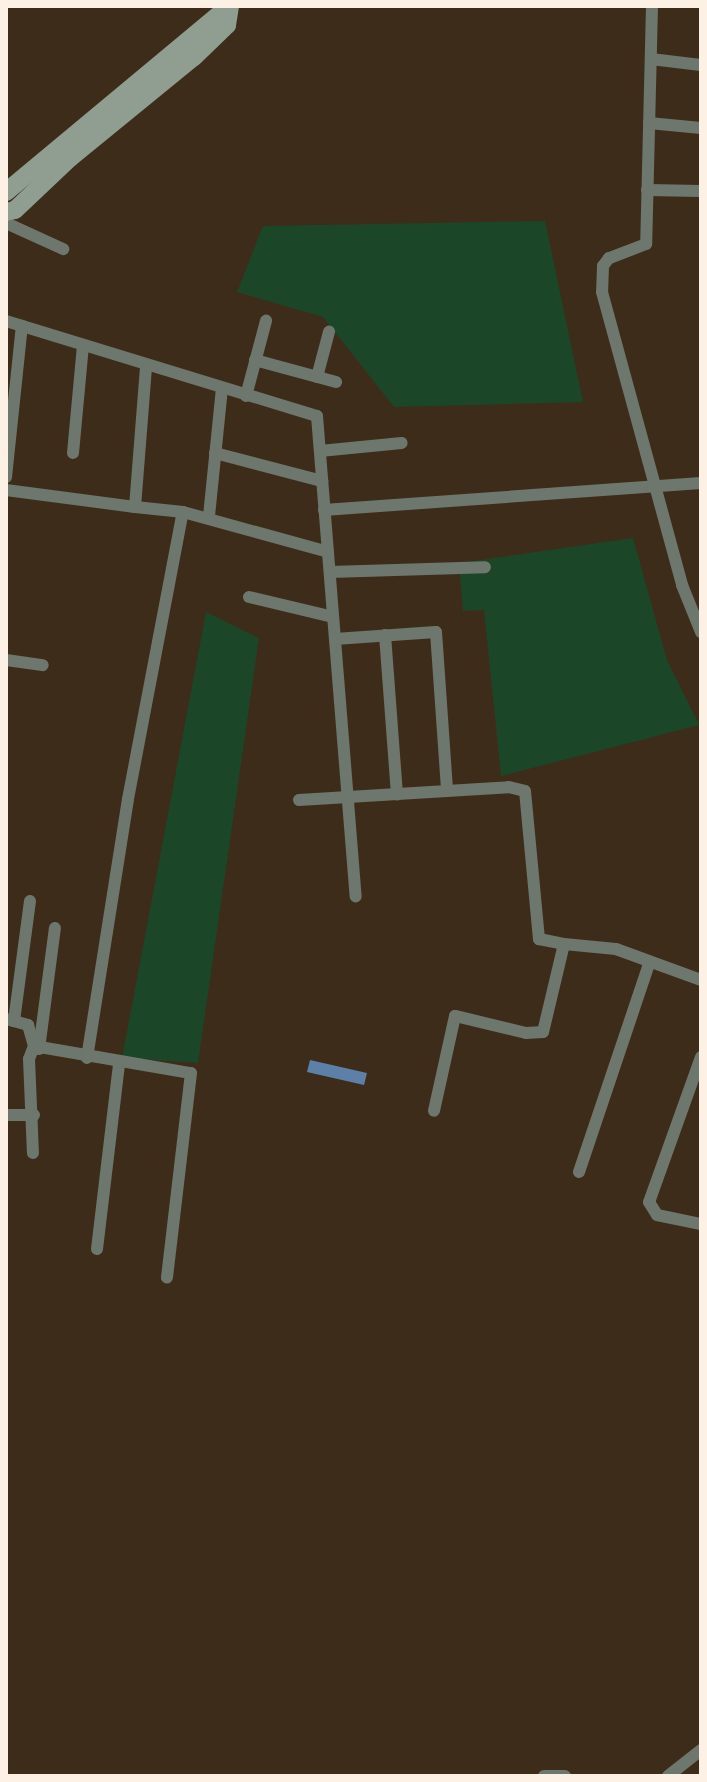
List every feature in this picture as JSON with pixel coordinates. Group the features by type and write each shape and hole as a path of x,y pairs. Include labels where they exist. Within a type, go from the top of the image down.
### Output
{"main road":[{"path":"6,192 230,6"},
{"path":"6,212 15,210 79,150 194,57 227,25 230,6"}],"street":[{"path":"652,6 646,244 609,258 602,277 655,489 701,632"},
{"path":"651,59 701,65"},
{"path":"649,123 701,128"},
{"path":"647,190 701,191"},
{"path":"6,223 63,249"},
{"path":"6,321 146,367 317,416 356,896"},
{"path":"246,396 266,321"},
{"path":"6,477 22,326"},
{"path":"317,377 329,332"},
{"path":"73,453 83,346"},
{"path":"255,360 336,382"},
{"path":"135,507 146,367"},
{"path":"209,516 222,389"},
{"path":"320,451 402,443"},
{"path":"215,453 322,481"},
{"path":"324,510 655,489 701,483"},
{"path":"6,490 209,516 328,552"},
{"path":"87,1058 128,799 183,512"},
{"path":"330,572 485,567"},
{"path":"249,597 333,617"},
{"path":"335,639 436,632 447,791"},
{"path":"385,635 397,795"},
{"path":"6,660 43,665"},
{"path":"299,800 447,791 525,791 539,939 616,949 649,964 701,980"},
{"path":"30,901 10,1020 28,1025 36,1048"},
{"path":"33,1153 34,1115 29,1059 36,1048 55,928"},
{"path":"434,1111 455,1016 526,1033 543,1032 564,944"},
{"path":"579,1172 649,964"},
{"path":"36,1048 119,1064 191,1073 167,1278"},
{"path":"701,1057 649,1202 657,1215 701,1224"},
{"path":"97,1249 119,1064"},
{"path":"6,1115 34,1115"},
{"path":"668,1776 701,1750"},
{"path":"544,1776 565,1776"}],"green space":[{"path":"545,221 583,402 394,407 323,317 237,292 263,226"},
{"path":"633,538 667,660 699,725 501,776 484,610 463,611 459,563"},
{"path":"206,612 259,638 198,1063 122,1058"}],"water":[{"path":"310,1060 367,1073 364,1085 307,1072"}]}
